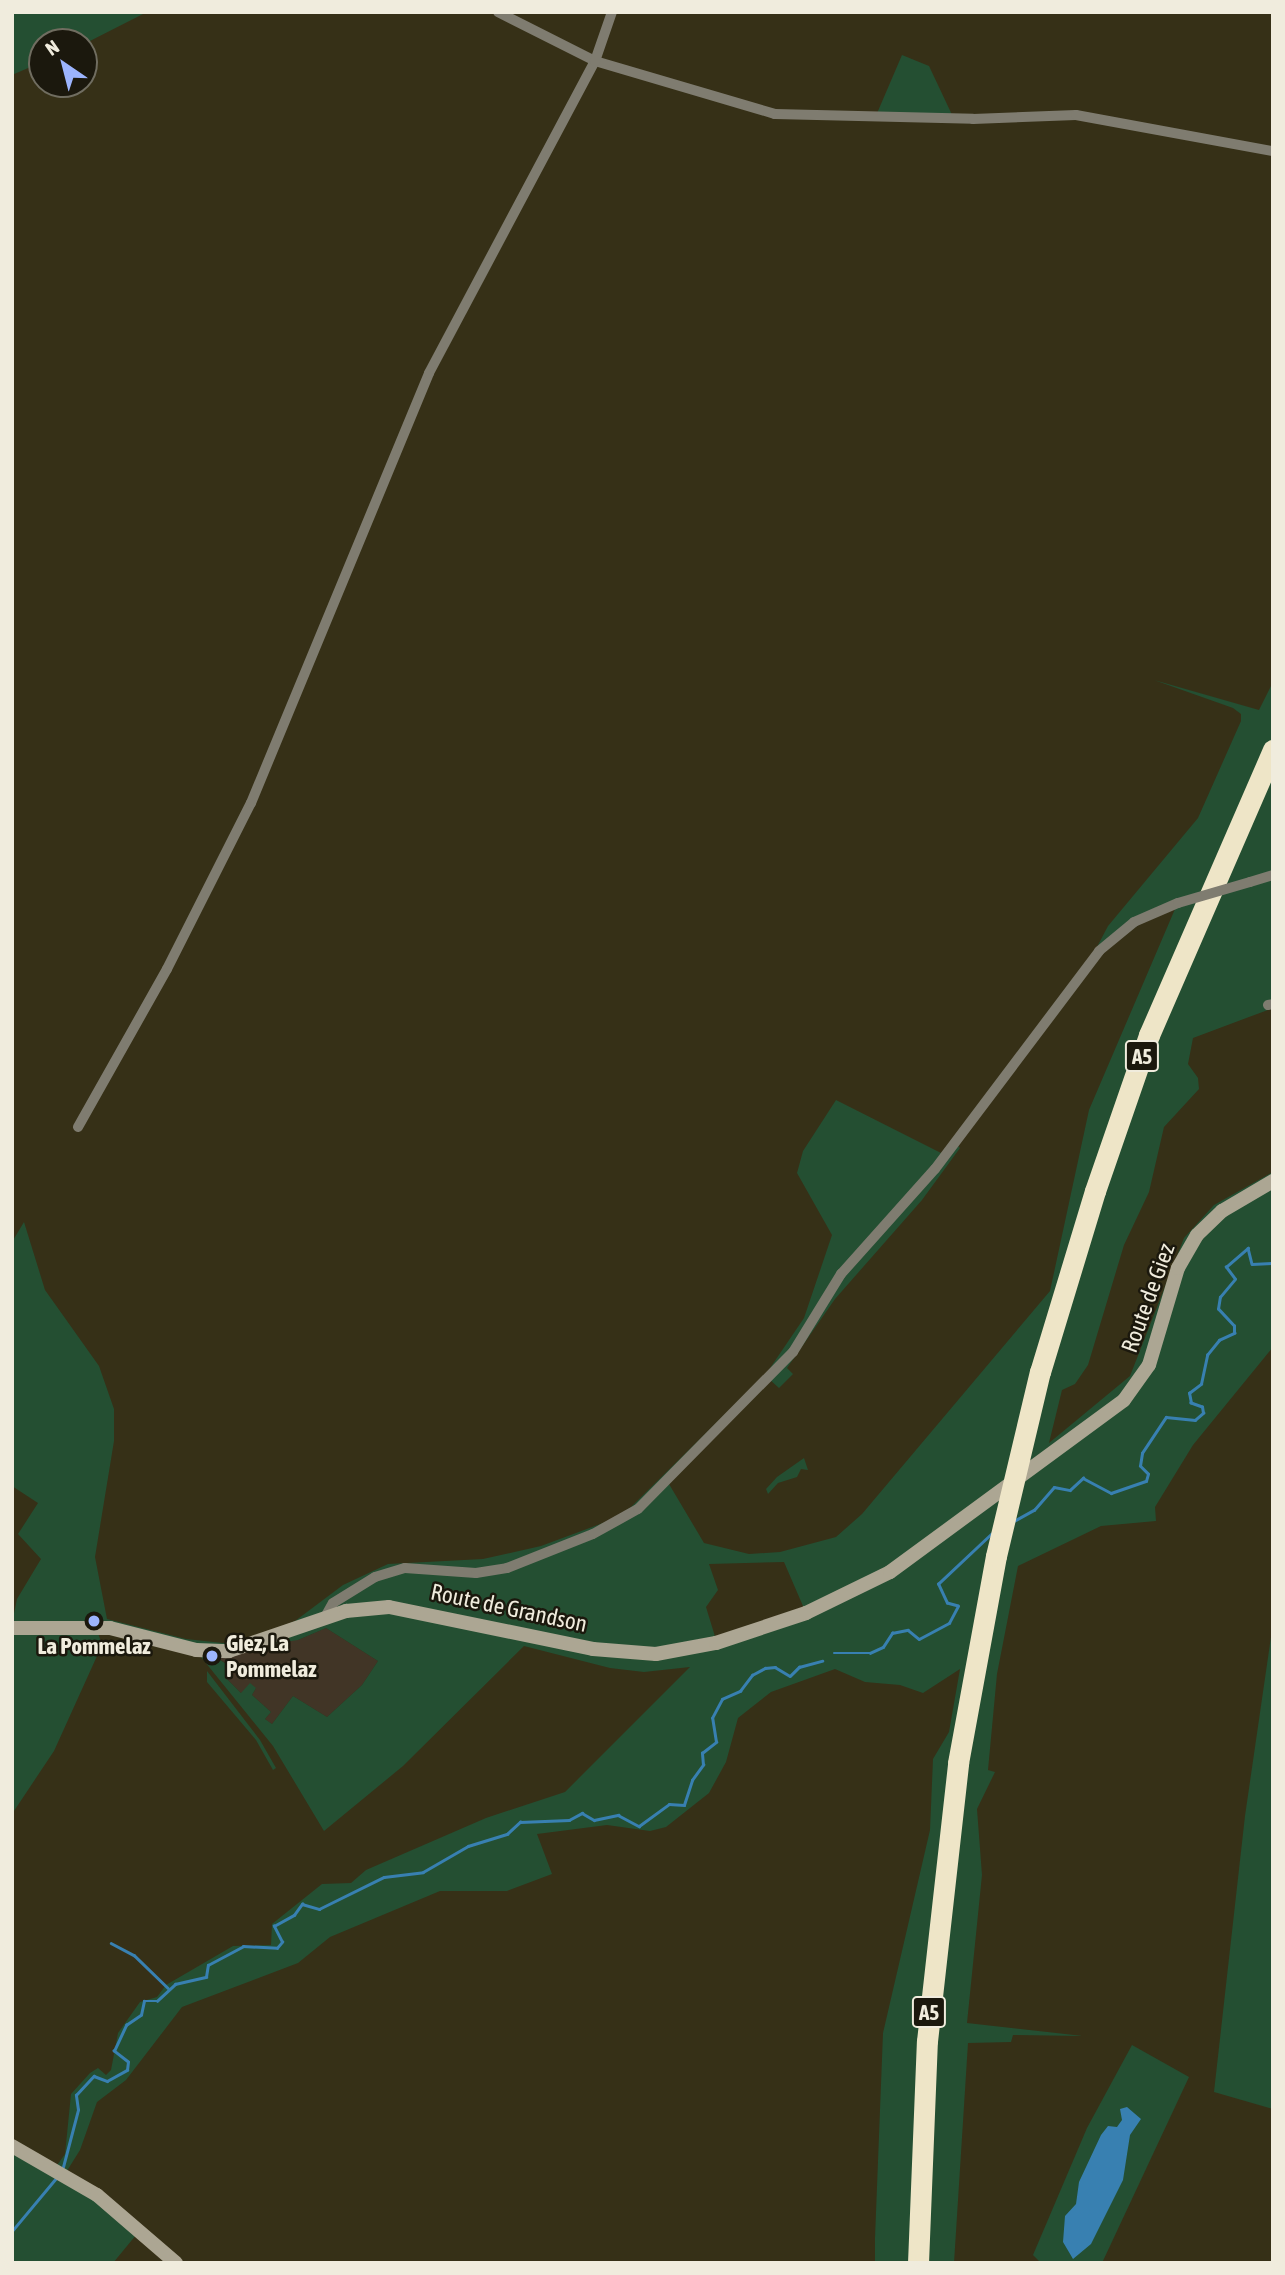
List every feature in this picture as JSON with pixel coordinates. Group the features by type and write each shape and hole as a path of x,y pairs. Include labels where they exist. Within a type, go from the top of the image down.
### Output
{"highway":[{"name":"A5","path":"918,2263 928,2029 996,1556 1099,1178 1149,1035 1273,750"},
{"name":"A5","path":"1047,1374 1160,1042 1273,779"},
{"name":"A5","path":"931,2263 940,2030 964,1764"}],"street":[{"path":"498,12 595,61 775,114 973,119 1076,115 1273,151"},
{"path":"78,1127 167,969 236,834 429,373 595,61 612,12"},
{"path":"324,1619 333,1602 375,1577 405,1568 476,1573 507,1568 603,1530 638,1509 793,1353 842,1274 935,1169 1099,951 1134,922 1178,904 1273,876"},
{"name":"Route de Giez","path":"971,1512 1061,1450 1132,1391 1149,1365 1174,1280 1191,1243 1222,1211 1273,1181"},
{"name":"Route de Grandson","path":"12,1628 110,1628 196,1650 229,1651 358,1609 389,1607 593,1649 680,1651 746,1634 859,1591 971,1512"},
{"path":"12,2146 97,2194 176,2263"}],"shaded area":[{"path":"326,1628 378,1661 362,1685 327,1717 293,1696 272,1724 265,1719 271,1712 252,1695 256,1688 241,1693 226,1678 234,1668 214,1656 278,1637 298,1640"}],"green space":[{"path":"12,12 147,12 98,37 98,28 28,28 28,68 12,75"},
{"path":"902,55 929,66 954,119 875,118"},
{"path":"1154,680 1259,710 1273,682 1273,1008 1193,1038 1188,1064 1198,1078 1199,1089 1164,1127 1149,1192 1124,1245 1088,1365 1075,1384 1062,1390 1049,1443 1130,1376 1184,1238 1214,1205 1273,1172 1273,1347 1193,1445 1155,1507 1156,1521 1101,1526 1018,1566 997,1674 988,1770 995,1772 977,1809 982,1875 967,2023 1083,2036 1013,2035 1011,2042 968,2043 954,2263 875,2263 875,2238 883,2033 930,1830 933,1759 949,1732 960,1669 923,1693 900,1685 865,1682 835,1669 771,1692 738,1718 726,1762 709,1793 666,1827 650,1831 607,1825 537,1834 552,1874 507,1891 440,1891 330,1937 298,1963 182,2007 126,2080 97,2102 80,2150 65,2174 141,2229 113,2263 12,2263 12,2146 55,2168 65,2154 71,2094 98,2068 106,2075 111,2070 118,2033 140,2002 157,1997 166,1985 233,1946 271,1945 272,1924 322,1884 351,1883 366,1870 486,1818 565,1792 690,1667 644,1672 610,1668 524,1646 403,1766 324,1831 273,1746 201,1657 214,1656 234,1669 226,1678 241,1693 250,1683 256,1688 252,1695 271,1712 265,1719 272,1724 293,1696 327,1717 362,1685 378,1661 326,1628 298,1640 229,1651 96,1627 102,1645 54,1751 12,1814 12,1623 17,1599 41,1559 18,1534 38,1503 12,1486 12,1242 24,1222 45,1290 99,1366 114,1409 114,1441 95,1557 107,1619 186,1639 223,1643 256,1637 295,1621 343,1585 388,1564 483,1559 541,1546 611,1520 631,1507 766,1374 804,1318 832,1235 797,1173 803,1151 836,1100 945,1155 955,1143 960,1148 922,1200 835,1299 787,1368 793,1374 779,1388 769,1379 669,1484 704,1543 749,1554 780,1552 836,1537 862,1514 1050,1291 1089,1110 1175,909 1156,911 1088,964 1108,926 1198,818 1241,721 1241,714 1233,708","holes":["784,1562 806,1613 717,1643 706,1607 718,1590 709,1564"]},
{"path":"804,1458 808,1470 801,1469 797,1477 778,1483 768,1494 766,1489 777,1477"},
{"path":"1273,1623 1273,2109 1214,2092 1245,1816"},
{"path":"207,1671 260,1740 276,1768 273,1770 256,1740 207,1682"},
{"path":"1132,2045 1189,2077 1102,2263 1041,2263 1033,2255 1087,2128"}],"water":[{"path":"1127,2107 1141,2119 1130,2135 1123,2180 1091,2244 1073,2259 1063,2242 1065,2216 1076,2204 1079,2182 1101,2135 1108,2126 1117,2127 1122,2120 1120,2109"}],"waterway":[{"path":"1012,1522 1034,1510 1054,1487 1070,1490 1083,1478 1111,1493 1146,1481 1148,1474 1140,1466 1142,1453 1166,1417 1195,1420 1203,1413 1202,1407 1191,1403 1189,1393 1201,1384 1207,1355 1219,1340 1234,1333 1234,1326 1218,1309 1220,1297 1235,1279 1226,1267 1248,1248 1252,1264 1273,1263"},
{"path":"834,1653 870,1653 883,1647 892,1633 908,1630 919,1639 949,1623 958,1606 947,1603 938,1584 991,1534"},
{"path":"63,2167 78,2110 76,2095 94,2076 107,2081 127,2070 128,2062 114,2051 126,2025 141,2015 144,2001 157,2001 175,1984 206,1977 208,1965 243,1946 277,1948 282,1942 274,1926 294,1915 302,1904 319,1909 384,1877 423,1872 468,1846 507,1834 520,1822 569,1820 582,1813 594,1820 618,1815 639,1826 669,1804 684,1805 692,1780 703,1765 702,1753 716,1742 712,1718 722,1699 740,1691 752,1675 765,1668 775,1667 790,1676 799,1667 822,1661"},
{"path":"111,1943 134,1955 168,1988"},
{"path":"12,2231 57,2177"}],"place":[{"name":"La Pommelaz","path":"94,1621"},
{"name":"Giez, La Pommelaz","path":"212,1656"}]}
